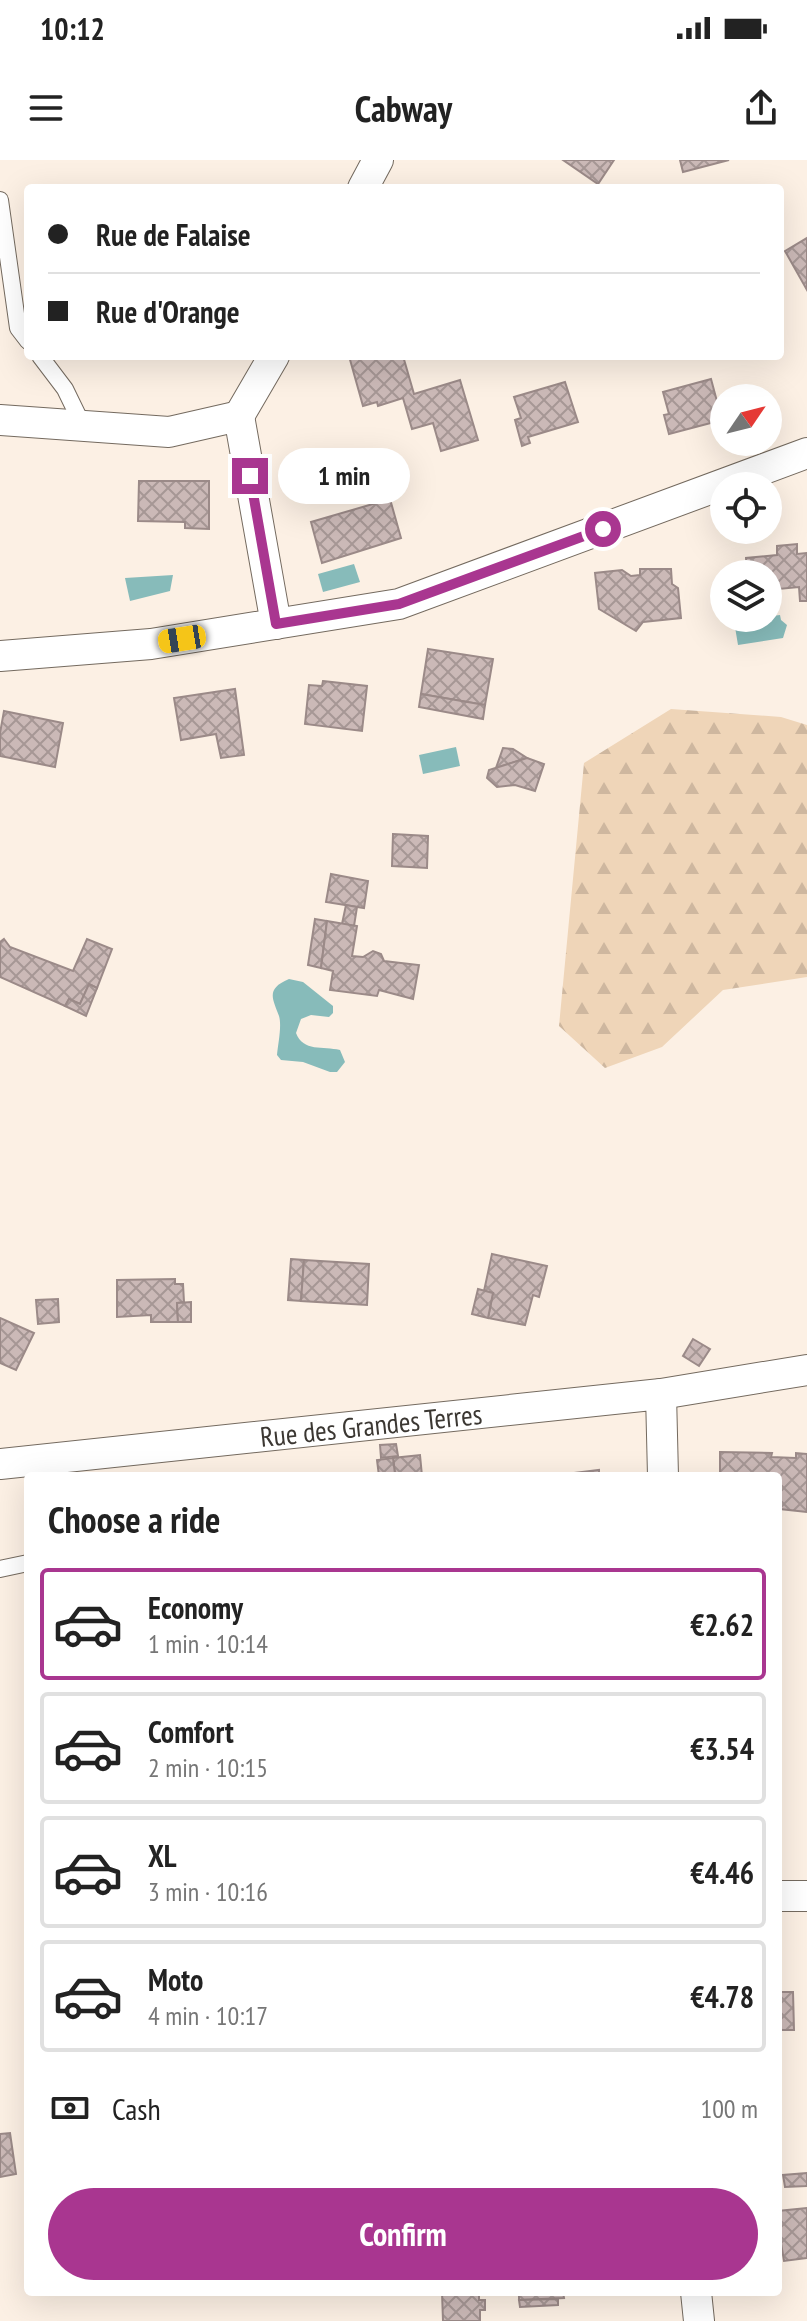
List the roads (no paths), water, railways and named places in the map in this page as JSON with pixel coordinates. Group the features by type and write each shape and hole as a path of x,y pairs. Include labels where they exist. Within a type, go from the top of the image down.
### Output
{"street":[{"path":"365,184 378,160"},
{"path":"272,360 239,416 276,624"},
{"path":"0,420 169,432 239,416"},
{"path":"0,656 151,644 399,604 807,453"},
{"name":"Rue des Grandes Terres","path":"0,1464 661,1394 807,1370"},
{"path":"661,1394 663,1472"},
{"path":"782,1896 807,1896"},
{"path":"696,2296 699,2321"}],"lane":[{"path":"0,200 18,328 24,336"},
{"path":"43,360 65,389 83,426"},
{"path":"0,1569 24,1564"}],"water":[{"path":"354,564 360,582 323,592 318,574"},
{"path":"173,575 170,591 130,601 125,578"},
{"path":"782,621 787,625 783,638 738,645 736,632 782,632"},
{"path":"456,747 460,766 423,774 419,755"},
{"path":"289,979 303,982 333,1006 329,1017 311,1015 301,1019 296,1033 309,1046 340,1050 345,1062 337,1072 303,1062 281,1060 277,1055 280,1020 273,995 276,987"}]}
